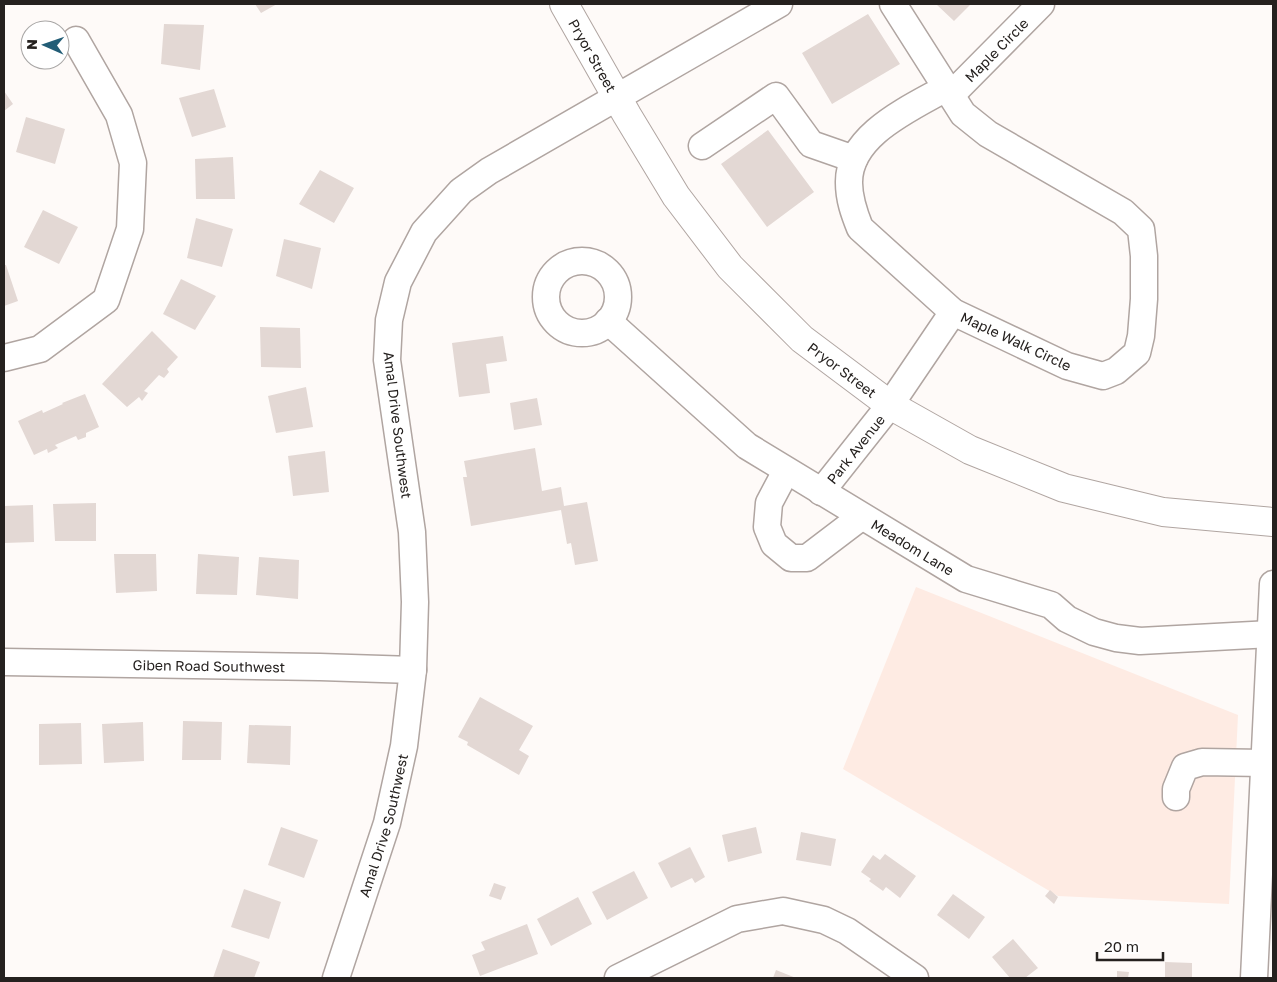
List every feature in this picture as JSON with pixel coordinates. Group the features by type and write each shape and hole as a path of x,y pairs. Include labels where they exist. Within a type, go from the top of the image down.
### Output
{"main road":[{"name":"Pryor Street","path":"564,4 676,196 730,267 802,339 890,405 970,450 1064,488 1163,512 1273,522"}],"street":[{"name":"Amal Drive Southwest","path":"336,978 387,823 404,746 413,670 415,602 412,532 387,360 389,320 398,282 424,232 461,190 489,171 779,4"},
{"name":"Maple Walk Circle","path":"893,4 949,92 963,114 988,134 1123,212 1141,229 1144,256 1144,299 1141,336 1137,353 1116,371 1103,376 1068,366 953,312 860,228 852,209 849,182 854,158 873,134 892,119 949,92"},
{"name":"Maple Circle","path":"949,92 1041,4"},
{"path":"4,358 40,349 106,300 130,229 133,163 118,115 76,40"},
{"path":"702,146 776,96 811,144 854,158"},
{"name":"Park Avenue","path":"821,492 890,405 953,312"},
{"name":"Meadom Lane","path":"608,321 747,446 966,580 1051,605 1067,618 1094,632 1116,638 1140,641 1271,634"},
{"path":"786,471 769,503 767,527 774,544 791,558 807,558 861,517"},
{"path":"1254,978 1264,763 1270,719 1273,584"},
{"name":"Giben Road Southwest","path":"4,662 413,670"},
{"path":"1176,797 1176,789 1185,767 1202,762 1264,763"},
{"path":"618,978 737,919 783,911 824,920 847,931 915,978"}],"shaded area":[{"path":"916,587 1238,715 1229,904 1058,896 843,769"}],"building":[{"path":"255,4 277,4 261,13"},
{"path":"936,4 971,4 954,21"},
{"path":"868,14 900,64 832,104 802,53"},
{"path":"164,24 204,25 200,70 161,64"},
{"path":"214,89 226,127 192,137 179,98"},
{"path":"4,91 13,104 4,111"},
{"path":"26,117 65,129 55,164 16,152"},
{"path":"768,130 814,192 767,227 721,164"},
{"path":"233,157 235,199 196,199 195,159"},
{"path":"320,170 354,188 334,223 299,204"},
{"path":"43,210 78,227 59,264 24,247"},
{"path":"196,218 233,229 222,267 187,258"},
{"path":"284,239 321,248 312,289 276,276"},
{"path":"4,265 6,265 18,301 4,306"},
{"path":"181,279 216,296 195,330 163,314"},
{"path":"260,327 300,328 301,368 261,367"},
{"path":"152,331 178,357 167,369 169,372 164,378 159,375 144,391 148,393 142,401 139,397 127,407 102,384"},
{"path":"503,336 507,361 486,364 490,393 459,397 452,343"},
{"path":"306,387 313,427 276,433 268,396"},
{"path":"85,394 99,427 86,433 86,437 78,440 76,436 55,445 58,448 48,453 47,449 34,455 18,421 42,410 43,413"},
{"path":"537,398 542,425 514,430 510,403"},
{"path":"535,448 542,491 561,487 564,506 587,502 598,561 575,565 571,543 567,544 561,510 471,526 463,477 467,477 464,461"},
{"path":"325,451 329,492 293,496 288,456"},
{"path":"96,503 96,541 55,541 53,504"},
{"path":"33,505 34,542 4,543 4,506"},
{"path":"114,554 156,554 157,591 116,593"},
{"path":"198,554 239,557 237,595 196,594"},
{"path":"259,557 299,560 298,599 256,595"},
{"path":"480,697 533,726 519,750 529,756 519,775 467,745 468,742 458,737"},
{"path":"183,721 222,722 221,760 182,760"},
{"path":"143,722 144,761 104,763 102,724"},
{"path":"81,723 82,764 39,765 39,724"},
{"path":"249,725 291,726 290,765 247,763"},
{"path":"281,827 318,840 304,878 268,865"},
{"path":"756,827 762,853 728,862 722,835"},
{"path":"801,832 836,839 831,866 796,860"},
{"path":"690,847 705,877 695,883 692,878 671,888 658,863"},
{"path":"885,854 916,876 900,898 886,887 883,891 869,881 871,879 861,872 873,855 880,860"},
{"path":"634,871 648,898 607,920 592,892"},
{"path":"494,883 506,887 501,900 489,896"},
{"path":"244,889 281,902 269,939 231,927"},
{"path":"1050,890 1058,897 1054,904 1045,896"},
{"path":"953,894 985,917 969,939 937,915"},
{"path":"578,897 592,924 551,946 537,919"},
{"path":"527,924 538,954 480,976 472,955 485,950 481,942"},
{"path":"1013,939 1038,968 1025,978 1010,978 992,957"},
{"path":"223,949 260,962 254,978 213,978"},
{"path":"1165,962 1192,963 1192,978 1165,978"},
{"path":"776,970 796,978 773,978"},
{"path":"1117,971 1129,972 1128,978 1117,978"}]}
